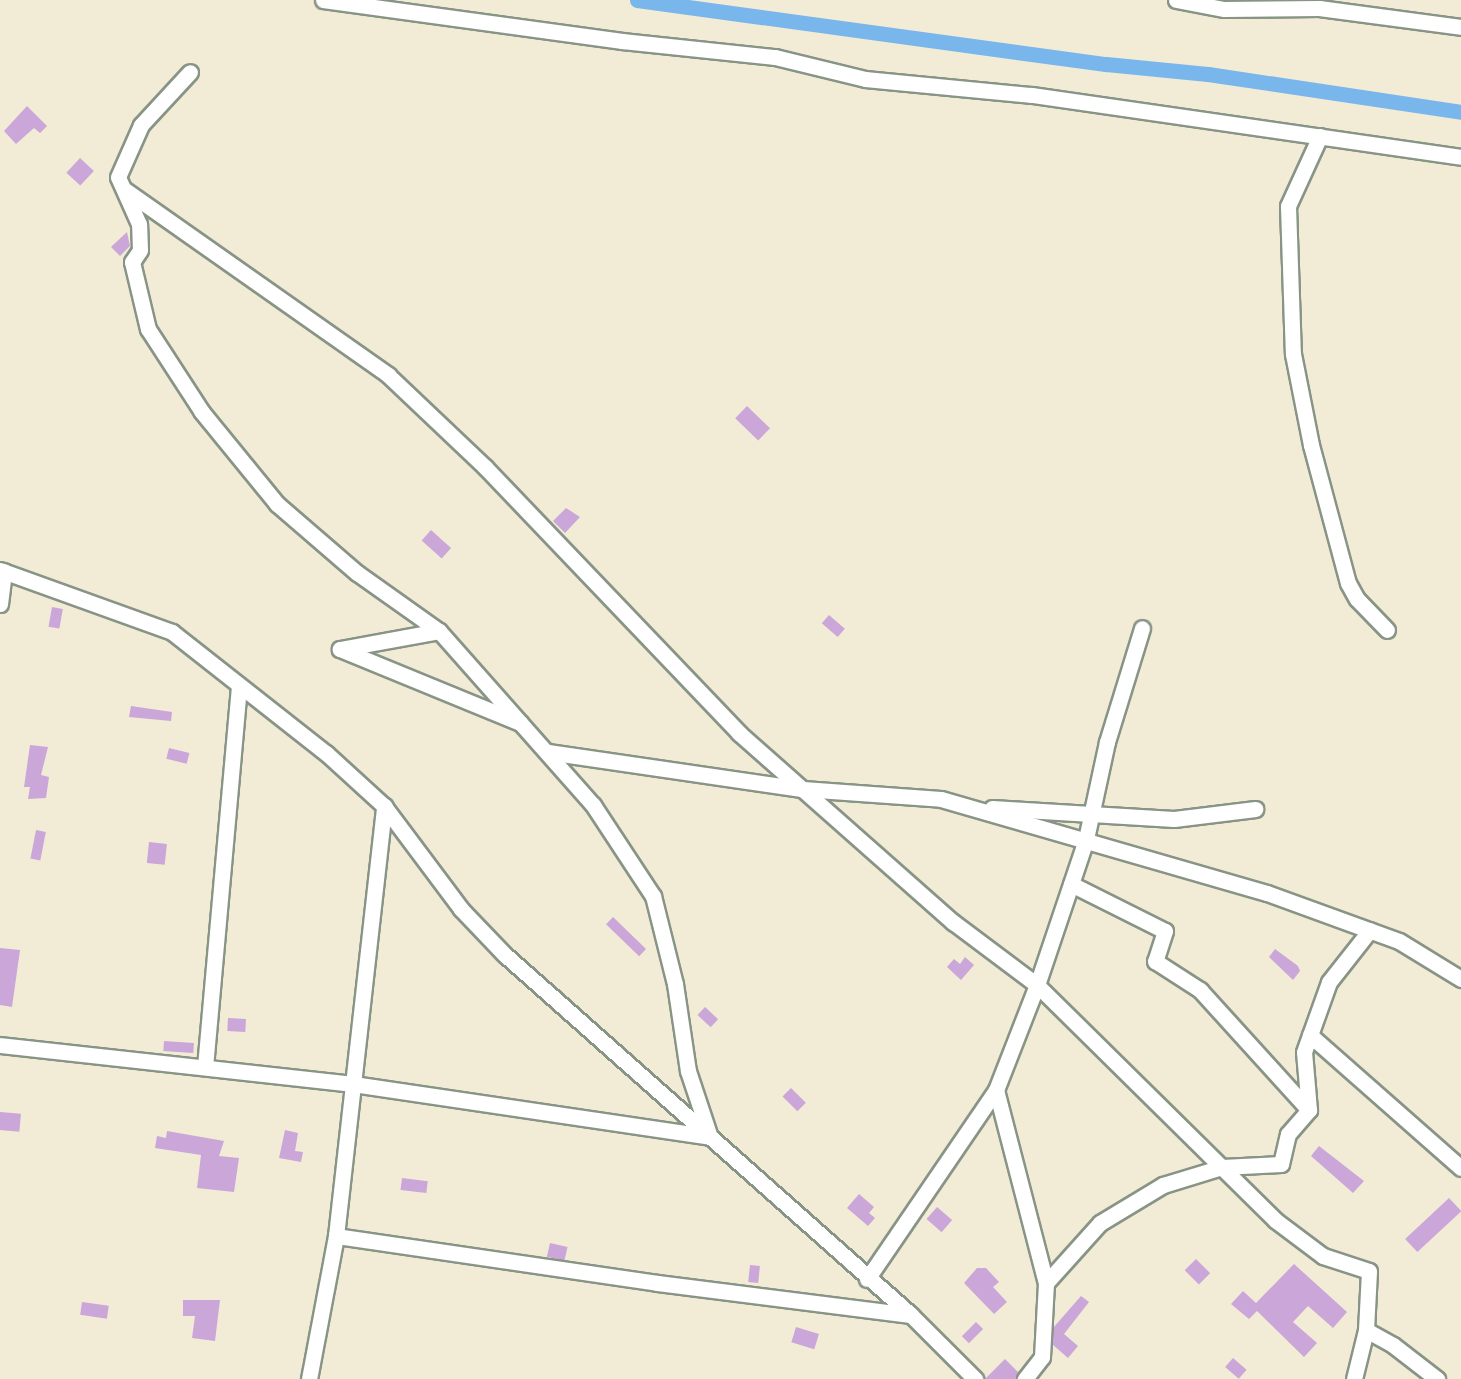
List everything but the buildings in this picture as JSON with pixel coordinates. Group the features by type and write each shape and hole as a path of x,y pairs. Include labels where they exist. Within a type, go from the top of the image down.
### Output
{"street":[{"path":"323,0 622,41 795,60 865,79 1032,95 1461,157"},
{"path":"1176,0 1234,9 1319,8 1461,27"},
{"path":"190,72 141,124 118,177 139,224 140,250 132,262 148,329 202,412 277,504 357,573 438,631 525,725 593,805 653,896 675,984 688,1071 710,1137"},
{"path":"1320,136 1288,206 1293,354 1311,445 1348,583 1357,599 1387,630"},
{"path":"123,189 387,375 485,467 739,733 953,922 1037,985 1275,1220 1323,1256 1369,1271 1366,1330 1354,1379"},
{"path":"0,604 2,571 162,626 326,753 384,806 461,909 504,954 911,1315 975,1379"},
{"path":"867,1278 996,1090 1037,985 1086,839 1107,742 1142,628"},
{"path":"438,631 340,649 525,725"},
{"path":"205,1067 239,687"},
{"path":"548,752 803,789 940,799 1086,839 1267,893 1399,941 1461,979"},
{"path":"309,1379 336,1236 384,806"},
{"path":"966,807 1092,812 1174,819 1255,809"},
{"path":"1071,884 1165,931 1155,961 1200,990 1309,1110"},
{"path":"1046,1283 1100,1223 1163,1185 1222,1167 1281,1164 1288,1134 1309,1110 1304,1052 1329,982 1370,930"},
{"path":"1310,1035 1461,1168"},
{"path":"0,1045 353,1084 710,1137"},
{"path":"996,1090 1046,1283 1042,1357 1025,1379"},
{"path":"336,1236 657,1283 911,1315"},
{"path":"1366,1330 1393,1345 1437,1379"}],"waterway":[{"path":"637,0 1106,64 1208,74 1461,112"}]}
